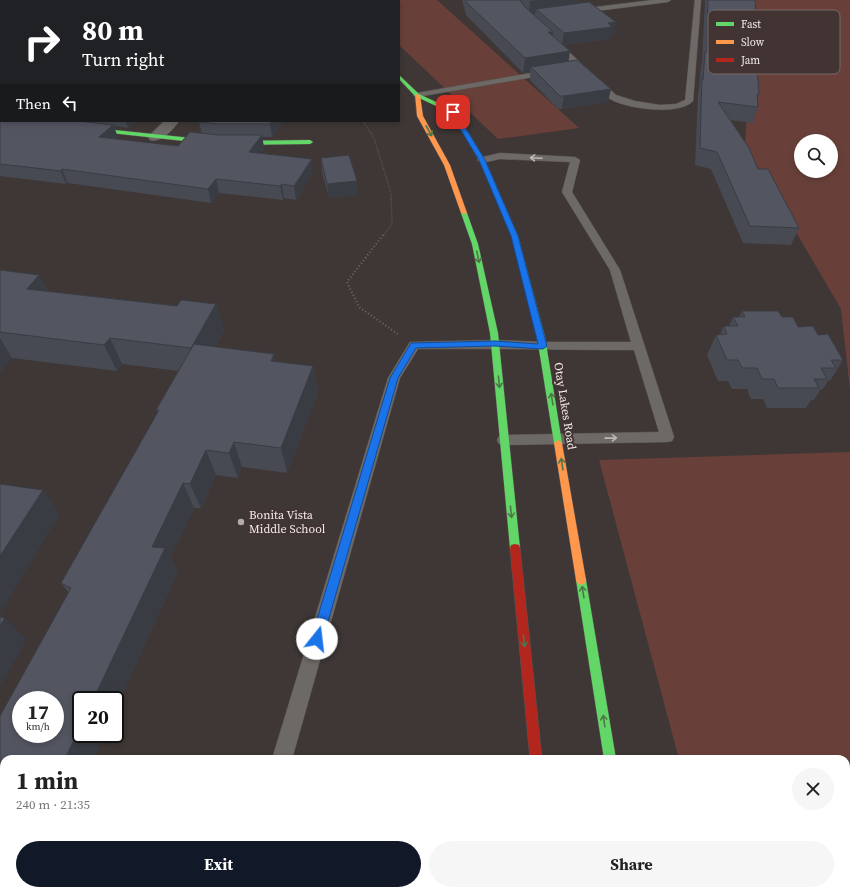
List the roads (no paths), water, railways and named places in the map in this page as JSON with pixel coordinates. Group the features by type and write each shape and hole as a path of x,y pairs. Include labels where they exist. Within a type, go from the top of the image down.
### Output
{"main road":[{"name":"Otay Lakes Road","path":"400,77 417,95 453,112 482,160 515,236 543,346 609,755"},
{"path":"417,95 420,116 448,165 475,244 495,344 536,755"},
{"path":"79,128 221,143 310,142"}],"street":[{"path":"155,137 171,122"}],"lane":[{"path":"573,12 668,0"},
{"path":"548,38 576,68 613,97 623,101 665,108 677,107 689,101 698,0"},
{"path":"417,95 557,71"},
{"path":"482,160 500,156 575,160 567,192 615,270 667,437 504,440"},
{"path":"283,755 394,378 414,345 495,344 543,346 639,346"}],"place":[{"name":"Bonita Vista Middle School","path":"241,522"}]}
